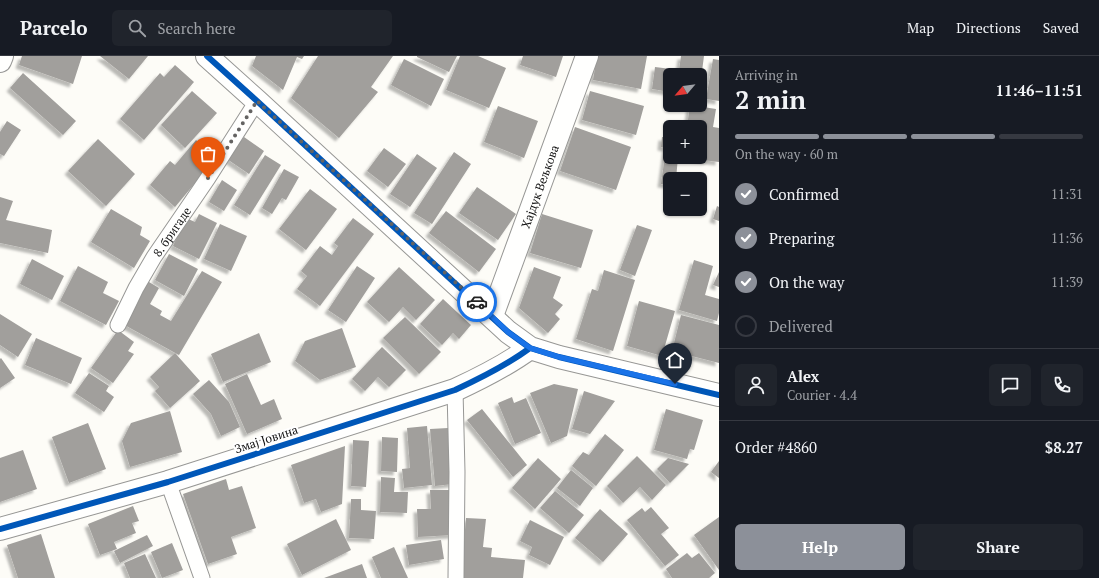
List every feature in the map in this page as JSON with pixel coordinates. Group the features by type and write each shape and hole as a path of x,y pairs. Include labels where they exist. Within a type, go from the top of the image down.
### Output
{"street":[{"path":"0,61 2,56"},
{"path":"207,56 508,332 530,348 559,357 719,396"},
{"name":"Хајдук Вељкова","path":"492,316 587,56"},
{"name":"Змај Јовина","path":"0,529 168,482 455,390 515,359 530,348"}],"lane":[{"name":"8. бригаде","path":"118,326 136,288 154,257 208,178 257,101"},
{"path":"455,390 458,472 456,578"},
{"path":"168,482 202,578"}],"building":[{"path":"22,56 82,56 73,84 19,65"},
{"path":"100,56 148,56 129,79"},
{"path":"256,56 304,56 302,59 297,57 283,90 252,66"},
{"path":"318,56 393,56 371,87 378,92 339,138 291,98"},
{"path":"417,56 457,56 449,72"},
{"path":"460,56 478,56 506,68 489,108 446,90"},
{"path":"523,56 563,56 556,77 520,65"},
{"path":"597,56 647,56 641,89 593,80"},
{"path":"681,56 704,56 702,68 679,68"},
{"path":"404,59 444,79 431,106 391,85"},
{"path":"713,59 719,60 719,101 707,99"},
{"path":"175,65 194,82 144,140 120,119 160,73 164,77"},
{"path":"655,67 663,68 663,91 652,89"},
{"path":"23,73 76,121 63,135 10,88"},
{"path":"192,91 217,113 185,148 161,125"},
{"path":"590,91 644,106 636,135 582,120"},
{"path":"498,106 538,121 524,158 484,142"},
{"path":"707,108 716,109 713,127 719,128 719,162 707,161 707,120 688,120 689,112 707,112"},
{"path":"7,121 21,130 4,156 0,154 0,132"},
{"path":"575,127 631,147 616,190 560,171"},
{"path":"244,137 264,151 249,174 227,159"},
{"path":"662,137 663,137 663,147 661,147"},
{"path":"98,139 135,174 106,206 68,171"},
{"path":"196,140 216,158 175,207 150,185 170,161 175,165"},
{"path":"384,148 406,164 388,187 367,171"},
{"path":"454,152 471,164 432,224 414,213"},
{"path":"417,154 437,168 410,207 390,194"},
{"path":"265,155 281,165 250,215 234,205"},
{"path":"664,164 677,164 677,172 663,172 663,184 661,184"},
{"path":"284,169 299,177 286,200 282,198 272,214 262,208"},
{"path":"222,180 237,190 224,211 209,202"},
{"path":"477,187 516,214 498,240 459,213"},
{"path":"310,189 337,209 306,250 279,229"},
{"path":"0,197 13,201 6,220 52,230 48,253 0,243"},
{"path":"717,206 719,207 719,221 713,219"},
{"path":"111,209 142,227 140,235 150,241 134,268 91,242"},
{"path":"446,211 496,249 479,272 429,233"},
{"path":"199,214 217,223 199,259 173,246 186,218 195,222"},
{"path":"542,214 593,230 581,268 530,253"},
{"path":"353,218 374,234 320,306 297,289 307,276 301,271 320,246 332,255 338,246 334,243"},
{"path":"220,224 247,236 231,271 204,259"},
{"path":"637,225 652,230 635,276 620,270"},
{"path":"169,254 198,269 184,296 155,280"},
{"path":"32,259 64,276 52,300 20,284"},
{"path":"694,260 713,266 705,295 719,299 719,313 717,321 679,310"},
{"path":"78,266 108,282 103,293 119,301 106,325 60,301"},
{"path":"357,266 375,278 346,322 328,310"},
{"path":"399,267 435,300 416,320 403,307 389,322 367,302"},
{"path":"534,267 561,277 553,298 563,305 555,314 560,319 548,333 519,308"},
{"path":"604,270 635,280 613,351 576,339 592,289 598,291"},
{"path":"202,271 222,282 179,355 121,323 144,279 159,288 150,304 162,311 160,315 171,321"},
{"path":"719,272 719,287 713,285"},
{"path":"443,299 471,325 459,339 453,333 442,345 420,324"},
{"path":"639,301 675,311 662,356 627,346"},
{"path":"0,314 32,334 18,357 0,345"},
{"path":"681,315 719,325 719,363 672,351"},
{"path":"405,317 441,352 419,374 383,338"},
{"path":"342,328 356,367 320,380 295,361 305,341"},
{"path":"118,330 134,342 128,351 134,354 113,383 91,368"},
{"path":"259,333 271,362 223,382 211,354"},
{"path":"36,338 82,358 71,384 25,365"},
{"path":"382,347 406,370 389,387 378,377 365,391 352,379"},
{"path":"175,353 200,381 170,408 155,391 159,387 150,377"},
{"path":"1,358 15,378 0,388 0,359"},
{"path":"89,373 109,386 106,391 114,397 104,412 75,393"},
{"path":"247,374 261,405 274,399 282,419 247,434 225,384"},
{"path":"209,380 229,402 240,427 221,436 211,414 193,394"},
{"path":"554,384 578,389 567,436 551,443 530,393"},
{"path":"584,391 615,401 590,434 572,429"},
{"path":"512,397 514,403 526,398 541,433 515,444 498,403"},
{"path":"482,409 527,465 513,477 467,420"},
{"path":"666,409 703,420 694,450 690,449 687,459 654,450"},
{"path":"170,411 182,452 130,467 122,441 131,423"},
{"path":"88,423 106,469 69,483 52,437"},
{"path":"427,426 432,485 404,488 402,469 410,468 407,428"},
{"path":"448,428 453,484 435,486 430,429"},
{"path":"605,434 624,450 596,486 572,466 583,452 589,455"},
{"path":"382,437 398,438 397,472 381,471"},
{"path":"353,440 369,441 366,487 351,486"},
{"path":"345,446 342,504 321,512 316,499 304,503 291,465"},
{"path":"23,450 37,489 0,502 0,458"},
{"path":"637,456 666,485 652,500 640,487 623,503 607,486"},
{"path":"538,458 561,479 535,509 512,488"},
{"path":"668,458 689,464 670,483 657,469"},
{"path":"719,461 719,478 711,472"},
{"path":"571,470 593,488 580,506 557,488"},
{"path":"381,477 395,478 394,492 408,492 407,513 380,512"},
{"path":"226,479 229,490 242,486 256,528 231,537 237,554 208,564 183,494"},
{"path":"430,490 450,490 453,535 418,537 417,509 431,509"},
{"path":"555,491 584,515 569,533 540,508"},
{"path":"351,499 361,499 361,510 376,511 374,539 349,538"},
{"path":"133,506 139,521 132,523 136,533 114,542 117,549 100,555 88,524"},
{"path":"651,507 669,528 661,534 679,555 665,566 627,520 642,508 645,512"},
{"path":"600,509 628,534 603,562 575,538"},
{"path":"719,517 719,570 694,535"},
{"path":"466,518 486,519 483,547 492,548 491,557 525,560 523,578 461,578"},
{"path":"336,519 351,550 302,575 287,544"},
{"path":"530,520 564,537 550,565 529,555 532,547 520,541"},
{"path":"41,534 55,578 18,578 7,545"},
{"path":"147,535 153,546 120,563 114,551"},
{"path":"441,540 444,559 409,565 406,545"},
{"path":"172,543 183,570 162,578 151,552"},
{"path":"394,547 408,578 381,578 372,557"},
{"path":"687,553 692,558 699,553 715,573 709,578 672,578 666,569"},
{"path":"145,554 156,578 130,578 124,563"},
{"path":"362,564 367,578 324,578"}],"cycle path":[{"path":"207,56 508,332 530,348 559,357 719,395"},
{"path":"0,529 168,482 455,390 494,371 530,348"}],"way so far":[{"path":"208,178 257,101 477,302"}],"route":[{"path":"477,302 508,332 530,348 559,357 675,384"}]}
